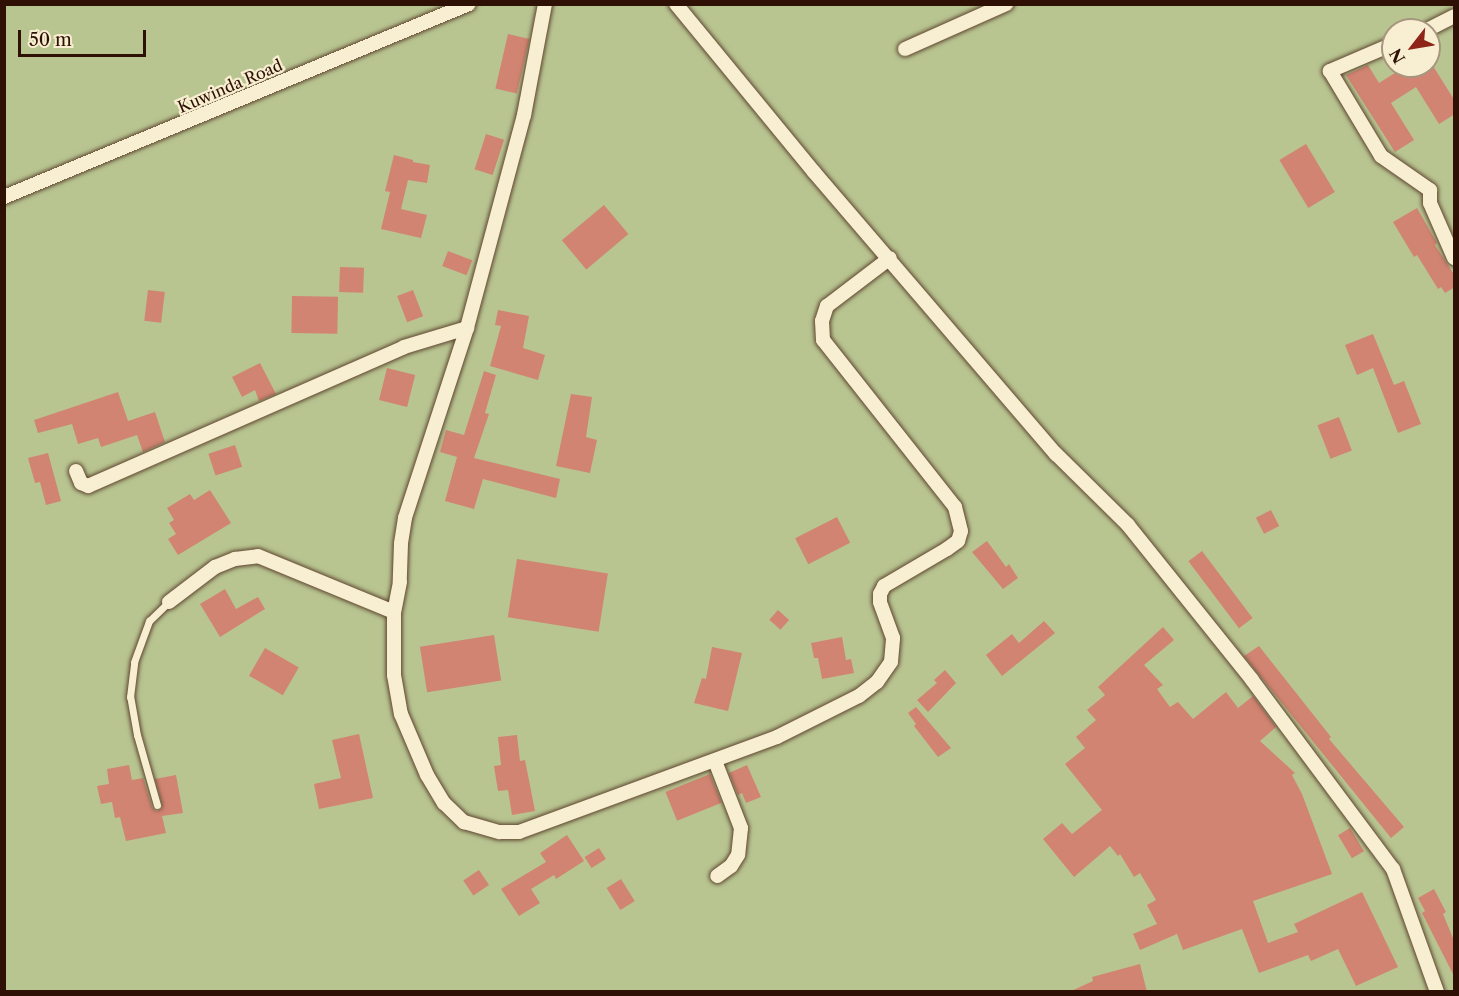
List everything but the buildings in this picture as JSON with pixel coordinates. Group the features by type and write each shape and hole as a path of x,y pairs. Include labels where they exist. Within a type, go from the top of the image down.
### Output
{"street":[{"name":"Kuwinda Road","path":"4,197 469,4"},
{"path":"545,4 524,115 467,328 405,518 394,612 394,675 402,714 427,775 444,803 464,822 500,832 519,832 777,737 859,696 877,682 891,662 893,639 880,602 880,594 884,586 947,549 958,541 961,531 955,507 824,340 822,321 828,306 890,258"},
{"path":"676,4 814,172 1056,454 1128,525 1304,749 1393,869 1437,992"},
{"path":"905,49 1006,4"},
{"path":"1441,23 1455,16"},
{"path":"1381,49 1330,71 1381,156 1430,190 1430,203 1455,258"},
{"path":"76,471 81,483 88,486 404,347 467,328"},
{"path":"169,602 214,567 235,559 258,556 394,612"},
{"path":"715,761 741,828 738,855 731,866 717,876"}],"lane":[{"path":"157,805 137,735 130,697 134,662 149,621 169,602"}],"green space":[{"path":"5,5 1454,5 1454,991 5,992"}]}
